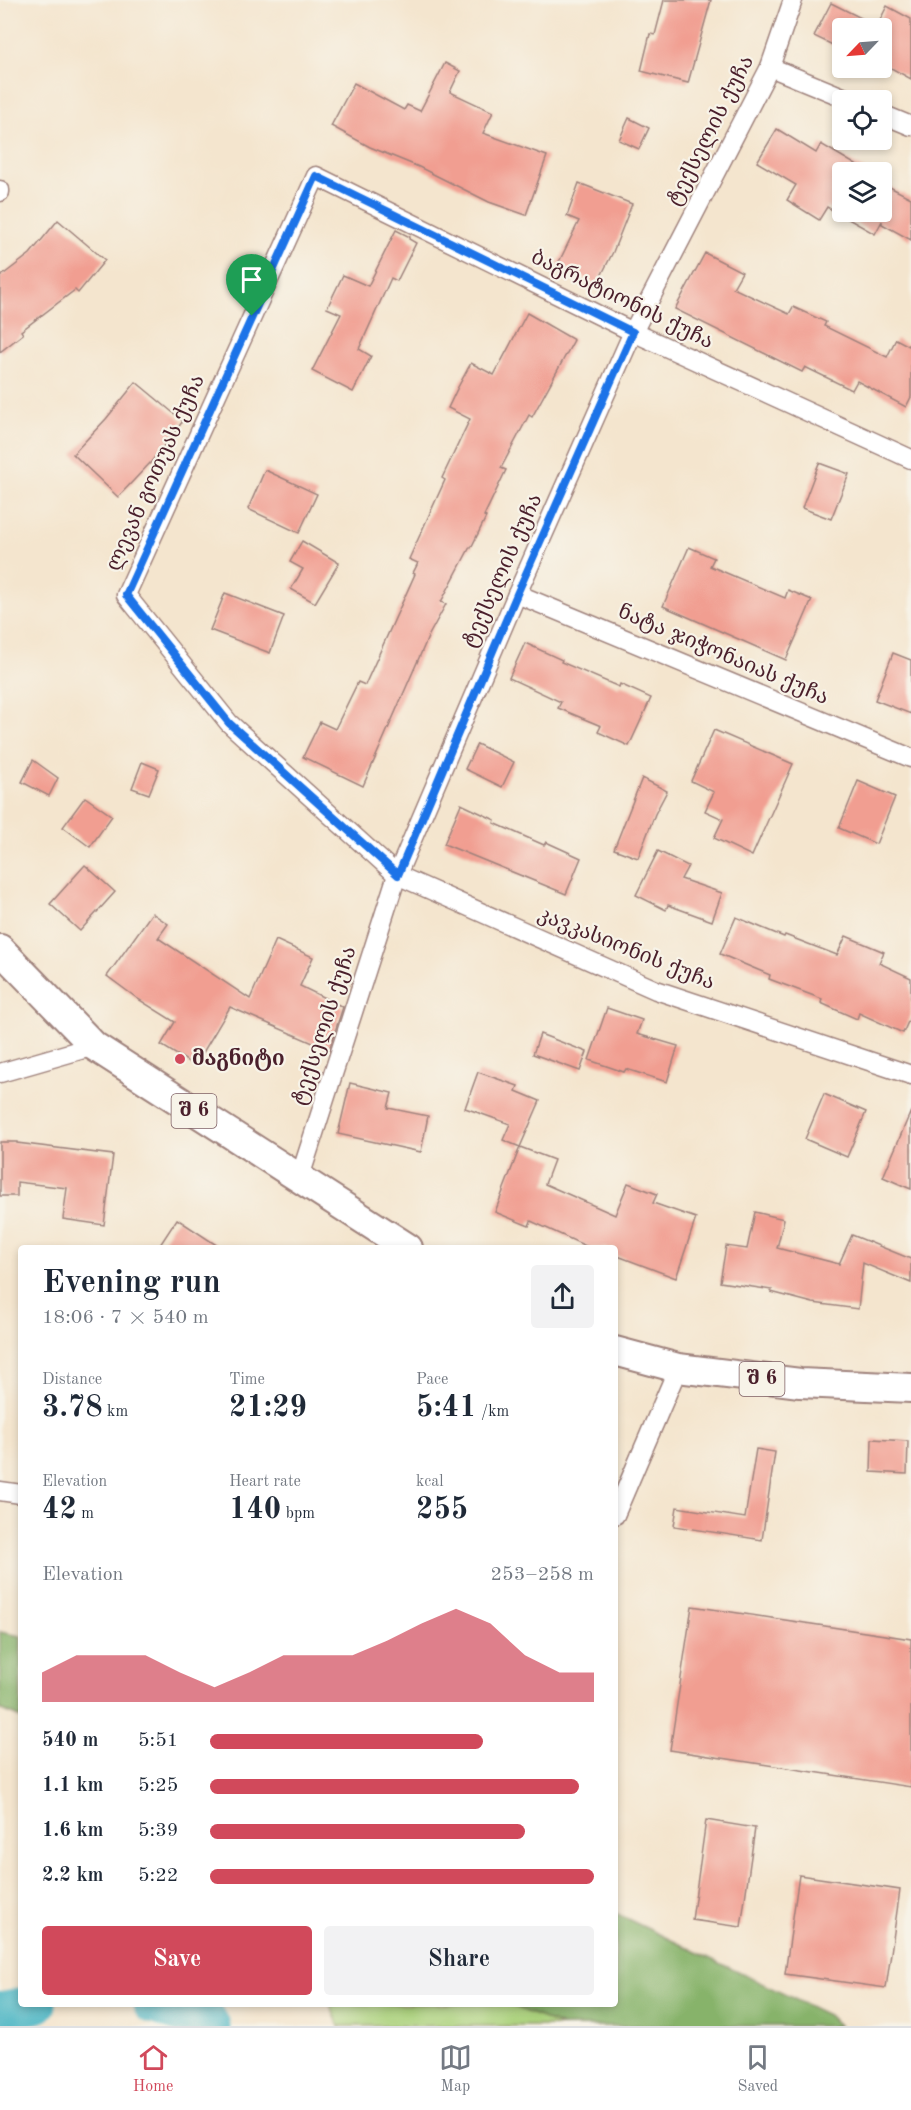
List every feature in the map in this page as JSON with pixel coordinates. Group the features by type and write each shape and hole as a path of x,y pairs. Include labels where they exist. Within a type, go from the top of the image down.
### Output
{"main road":[{"name":"შ 6","path":"0,949 93,1046 403,1245"},
{"name":"შ 6","path":"618,1352 678,1368 800,1383 911,1388"}],"street":[{"name":"ტექსელის ქუჩა","path":"299,1179 398,875 517,594 633,332 770,67 793,0"},
{"path":"770,67 832,93"},
{"path":"892,118 911,126"},
{"name":"ბაგრატიონის ქუჩა","path":"316,176 633,332 911,459"},
{"name":"ლევან გოთუას ქუჩა","path":"316,176 126,595 229,723 398,875"},
{"name":"ნატა ჯიჭონაიას ქუჩა","path":"517,594 911,758"},
{"name":"კავკასიონის ქუჩა","path":"398,875 656,990 911,1075"},
{"path":"0,1073 93,1046"},
{"path":"618,1508 678,1368"},
{"path":"0,1491 18,1494"}],"green space":[{"path":"0,1632 18,1635 18,1717 0,1709"},
{"path":"618,1914 828,2015 839,2026 562,2026 515,2007 618,2007"},
{"path":"331,2007 515,2007 562,2026 339,2026"}],"building":[{"path":"664,0 711,0 688,83 641,71 650,34 655,35"},
{"path":"831,3 861,18 832,18 832,45 814,36"},
{"path":"887,6 911,19 911,79 892,69 892,18 881,18"},
{"path":"445,63 460,71 450,92 493,112 483,133 547,156 526,215 489,202 419,167 370,147 331,126 354,83 404,110 407,105 420,111"},
{"path":"629,118 649,128 639,149 619,140"},
{"path":"777,129 816,153 821,144 851,162 832,162 832,210 827,207 819,220 787,200 796,185 757,162"},
{"path":"579,183 632,204 613,252 597,284 558,264 579,221 567,216"},
{"path":"892,188 911,198 911,240 882,222 892,222"},
{"path":"58,220 105,260 78,293 75,290 21,331 23,334 0,352 0,277 30,254"},
{"path":"854,222 881,222 875,234"},
{"path":"396,230 416,243 397,281 391,278 359,349 371,356 353,392 312,371 341,314 327,308 343,275 368,286"},
{"path":"705,253 742,272 733,288 789,314 793,307 826,322 824,326 887,357 896,339 911,347 911,397 906,407 857,381 852,390 805,367 802,372 675,309"},
{"path":"527,313 574,340 532,417 529,415 501,468 506,470 484,516 486,517 441,602 446,604 429,635 363,786 303,757 320,722 335,729 358,682 365,685 415,574 413,573 418,563 409,559 445,480 442,478 470,419 448,408 457,389 471,363 494,375"},
{"path":"136,382 183,421 151,462 118,497 73,454"},
{"path":"819,463 849,474 831,519 802,508"},
{"path":"265,470 317,494 299,533 248,509"},
{"path":"302,541 339,563 315,603 291,589 303,569 290,562"},
{"path":"689,547 714,558 710,566 785,598 788,590 812,600 786,660 663,606"},
{"path":"225,593 284,616 270,653 210,630"},
{"path":"525,643 562,660 561,662 651,698 629,746 598,732 601,726 558,708 561,702 509,678"},
{"path":"893,653 911,660 911,714 875,700"},
{"path":"714,730 793,764 752,856 714,838 723,819 705,811 714,792 691,781"},
{"path":"477,744 514,762 502,787 465,769"},
{"path":"33,760 58,778 49,796 22,782"},
{"path":"142,762 159,769 149,794 132,788"},
{"path":"642,778 667,791 655,814 638,858 614,849"},
{"path":"858,781 895,797 876,844 839,828"},
{"path":"85,797 112,816 90,847 63,827"},
{"path":"461,804 495,820 494,823 581,858 566,894 444,844"},
{"path":"658,851 688,866 681,879 722,893 712,921 668,905 666,910 636,895"},
{"path":"85,865 115,892 80,931 50,904"},
{"path":"152,913 168,924 158,938 250,999 276,940 313,957 300,986 343,1007 329,1050 230,1007 195,1066 161,1045 175,1022 107,976"},
{"path":"736,917 784,937 785,935 837,955 846,936 884,952 879,963 911,978 911,1015 903,1033 859,1013 857,1019 821,1003 822,999 769,979 770,975 720,954"},
{"path":"607,1008 642,1020 637,1034 678,1046 667,1082 626,1069 624,1072 589,1060"},
{"path":"540,1034 587,1052 580,1071 533,1054"},
{"path":"478,1072 518,1086 516,1091 540,1101 520,1147 503,1140 510,1124 465,1108"},
{"path":"350,1083 392,1093 388,1108 428,1116 421,1152 338,1134"},
{"path":"824,1094 866,1112 847,1157 805,1139"},
{"path":"911,1111 911,1189 883,1177"},
{"path":"0,1142 17,1142 113,1155 104,1225 63,1219 67,1188 17,1182 17,1196 0,1196"},
{"path":"520,1147 554,1160 545,1184 615,1215 628,1183 657,1194 653,1203 696,1218 676,1278 618,1256 618,1245 583,1245 531,1221 529,1226 495,1212"},
{"path":"755,1212 784,1219 777,1248 839,1264 852,1235 911,1259 911,1283 863,1263 858,1309 813,1303 771,1292 772,1290 720,1282 726,1246 747,1249"},
{"path":"177,1219 216,1245 160,1245"},
{"path":"872,1439 908,1441 907,1474 871,1472"},
{"path":"756,1449 775,1452 762,1540 674,1526 677,1507 745,1518"},
{"path":"692,1606 911,1639 911,1787 670,1750"},
{"path":"706,1820 755,1828 741,1927 692,1920"},
{"path":"799,1875 900,1890 886,1988 785,1974"}],"waterway":[{"path":"0,2011 21,2007"},
{"path":"162,2007 209,2022 211,2026"}],"place":[{"name":"მაგნიტი","path":"180,1059"}],"route":[{"path":"316,176 633,332 517,594 398,875 229,723 126,595 252,316 316,176"}]}
